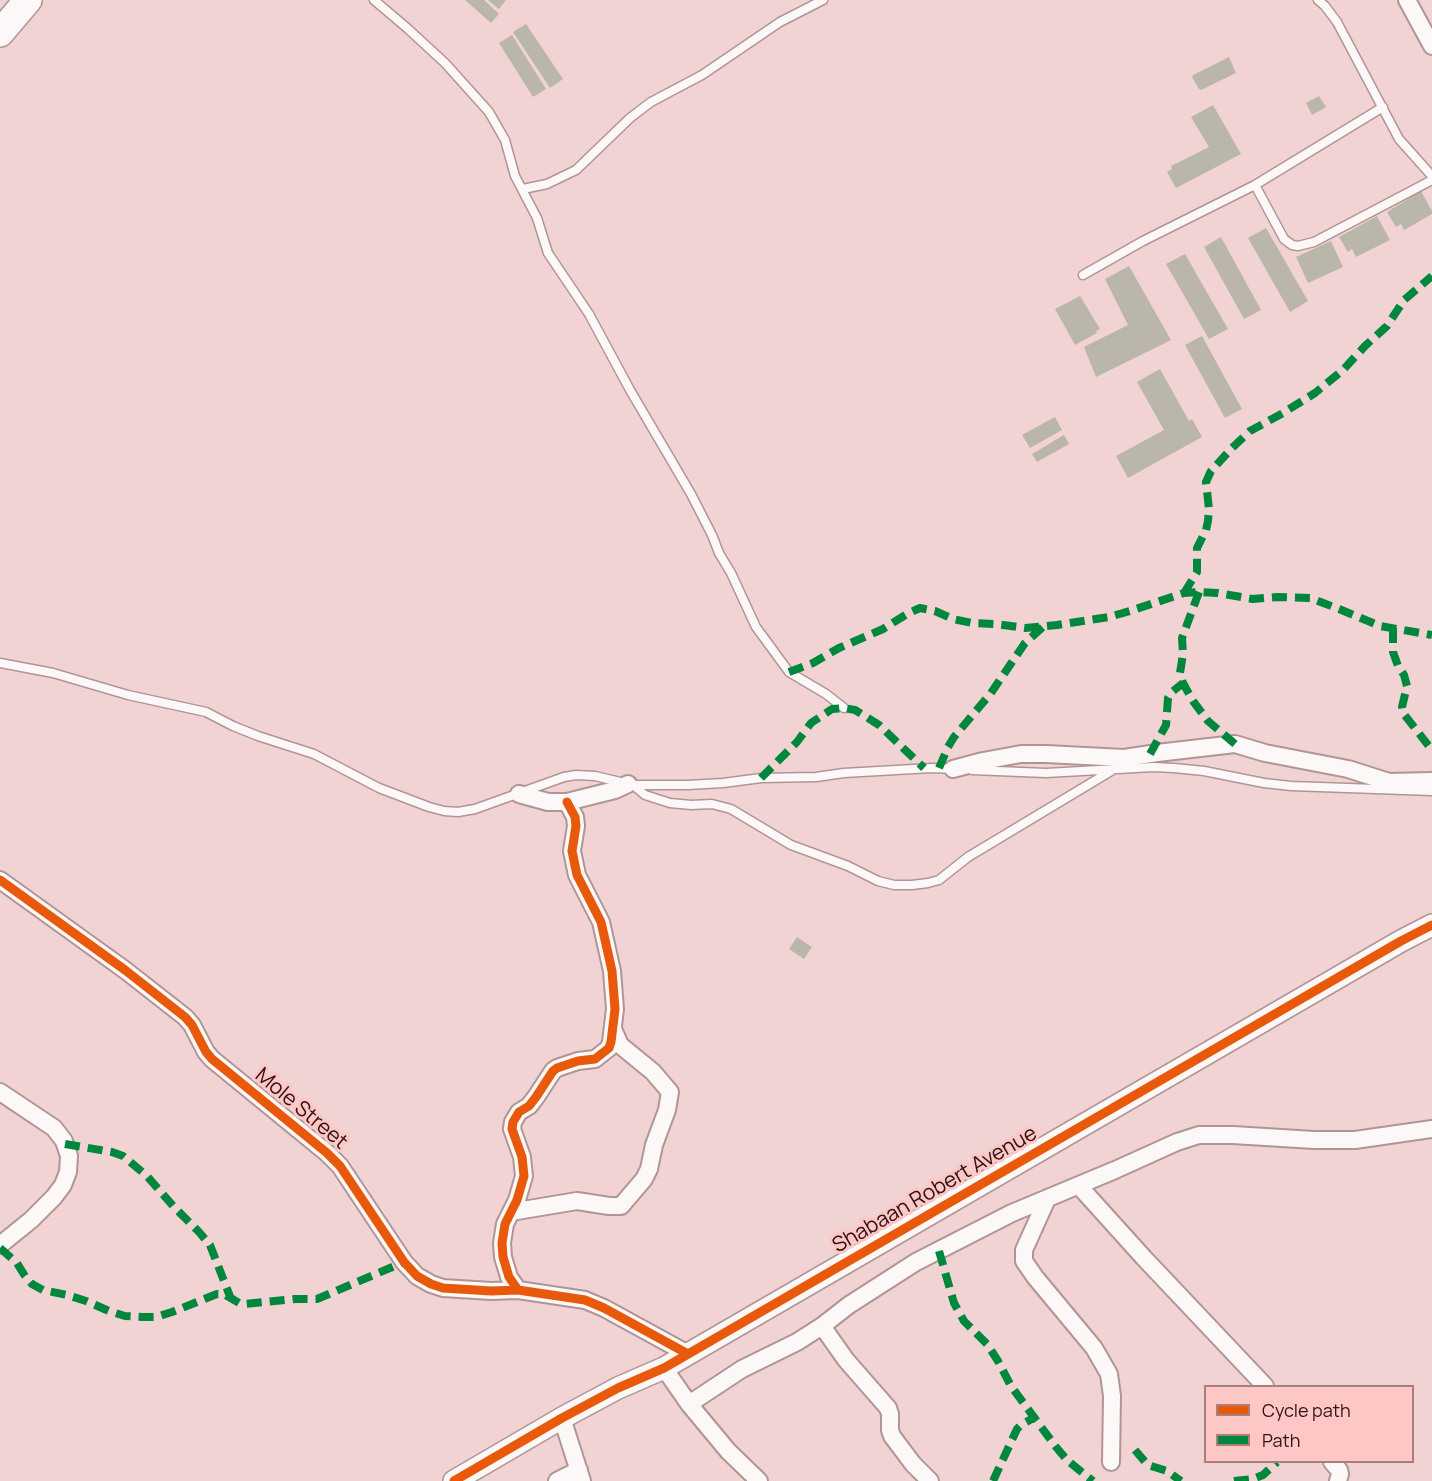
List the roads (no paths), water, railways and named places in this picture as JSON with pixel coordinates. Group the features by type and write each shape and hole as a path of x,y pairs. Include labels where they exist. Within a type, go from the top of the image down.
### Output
{"highway":[{"path":"0,33 28,0"}],"street":[{"path":"1407,0 1432,46"},
{"path":"953,769 1021,754 1124,758 1235,744 1265,753 1348,769 1389,782 1432,781"},
{"path":"519,794 548,802 567,802 630,784"},
{"path":"518,1290 509,1277 503,1257 506,1224 523,1183 525,1169 512,1129 515,1118 519,1112 529,1106 557,1068 595,1059 604,1053 610,1046 613,1029 615,1009 612,971 601,922 577,875 572,851 575,817 567,802"},
{"name":"Mole Street","path":"0,880 125,970 185,1017 212,1059 340,1166 404,1262 417,1276 443,1288 518,1290 585,1300 688,1354"},
{"name":"Shabaan Robert Avenue","path":"454,1481 562,1418 618,1388 664,1368 1432,925"},
{"path":"511,1212 577,1201 621,1206 644,1179 668,1110 670,1092 653,1072 620,1045 613,1029"},
{"path":"0,1092 54,1128 64,1141 69,1155 68,1172 63,1185 54,1197 31,1221 0,1245"},
{"path":"689,1404 742,1368 797,1342 916,1262 1012,1213 1177,1142 1199,1135 1355,1140 1432,1129"},
{"path":"1078,1186 1264,1385"},
{"path":"1047,1199 1024,1250 1024,1261 1094,1348 1109,1374 1112,1396 1111,1461"},
{"path":"822,1326 846,1360 888,1408 892,1436 913,1464 930,1481"},
{"path":"664,1368 689,1404 728,1451 759,1481"},
{"path":"557,1481 580,1476 562,1418"},
{"path":"1334,1463 1340,1474 1338,1481"}],"lane":[{"path":"374,0 445,63 489,111 506,140 515,176 537,218 548,253 589,314 691,494 756,627 785,668 844,708"},
{"path":"523,189 547,184 576,170 630,118 651,102 702,75 780,22 823,0"},
{"path":"1255,185 1284,239 1298,246 1314,242 1432,178 1399,139 1337,21 1318,0"},
{"path":"1083,275 1143,241 1255,185 1383,107"},
{"path":"0,663 53,673 128,695 206,712 232,726 314,754 379,788 436,809 458,812 475,809 576,774 630,784 688,785 761,778 816,777 856,772 931,768 1046,773 1174,768 1291,786 1432,791"},
{"path":"630,784 645,795 670,803 712,804 731,808 791,845 848,866 878,881 903,885 939,880 968,857 1114,769"}]}
